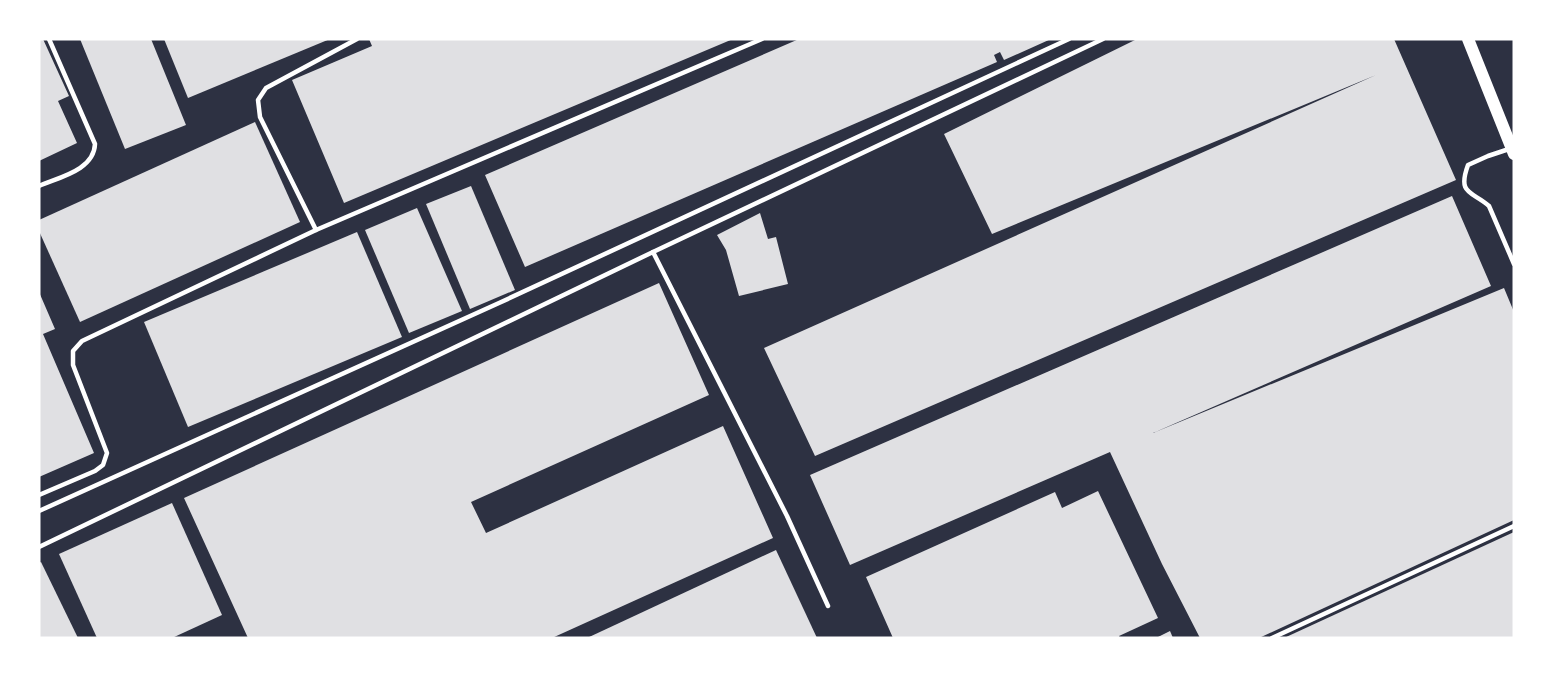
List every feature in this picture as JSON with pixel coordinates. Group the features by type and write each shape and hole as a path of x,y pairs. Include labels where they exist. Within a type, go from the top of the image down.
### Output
{"main road":[{"path":"1468,39 1510,131 1513,151"}],"lane":[{"path":"39,186 87,164 94,151 94,144 49,39"},
{"path":"316,230 260,117 258,100 266,88 357,39"},
{"path":"39,495 104,465 107,453 73,365 73,351 82,341 316,230 762,39"},
{"path":"39,512 499,303 1069,39"},
{"path":"39,547 1103,39"},
{"path":"1513,151 1488,156 1468,165 1463,180 1472,196 1489,206 1514,264"},
{"path":"653,252 787,516 828,606"},
{"path":"1272,638 1514,526"}],"building":[{"path":"39,39 43,39 69,96 58,101 77,143 39,161"},
{"path":"80,39 151,39 186,125 125,149"},
{"path":"164,39 330,39 188,98"},
{"path":"369,39 733,39 344,203 292,80 372,46"},
{"path":"799,39 1051,39 1004,60 1000,52 994,55 997,62 525,267 485,175"},
{"path":"1137,39 1394,39 1456,180 815,456 764,348 1376,75 992,234 944,134"},
{"path":"255,122 300,222 80,322 39,231 39,220"},
{"path":"471,186 515,290 470,309 426,204"},
{"path":"1452,196 1491,286 1153,433 1504,288 1514,312 1514,520 1259,638 1200,638 1162,564 1110,452 850,565 810,475"},
{"path":"417,208 462,311 409,333 365,230"},
{"path":"760,213 768,239 776,237 788,284 739,296 726,250 717,235"},
{"path":"357,232 402,337 188,427 144,322"},
{"path":"659,283 709,395 471,502 486,533 723,426 773,538 552,638 248,638 184,498"},
{"path":"39,292 55,329 43,334 94,453 39,477"},
{"path":"1098,491 1158,618 1119,636 1120,638 893,638 866,577 1055,492 1062,508"},
{"path":"172,503 222,615 172,638 97,638 59,554"},
{"path":"1514,532 1514,638 1284,638"},
{"path":"776,550 817,638 587,638"},
{"path":"41,562 78,638 39,638 39,563"},
{"path":"1170,631 1173,638 1156,638"}]}
